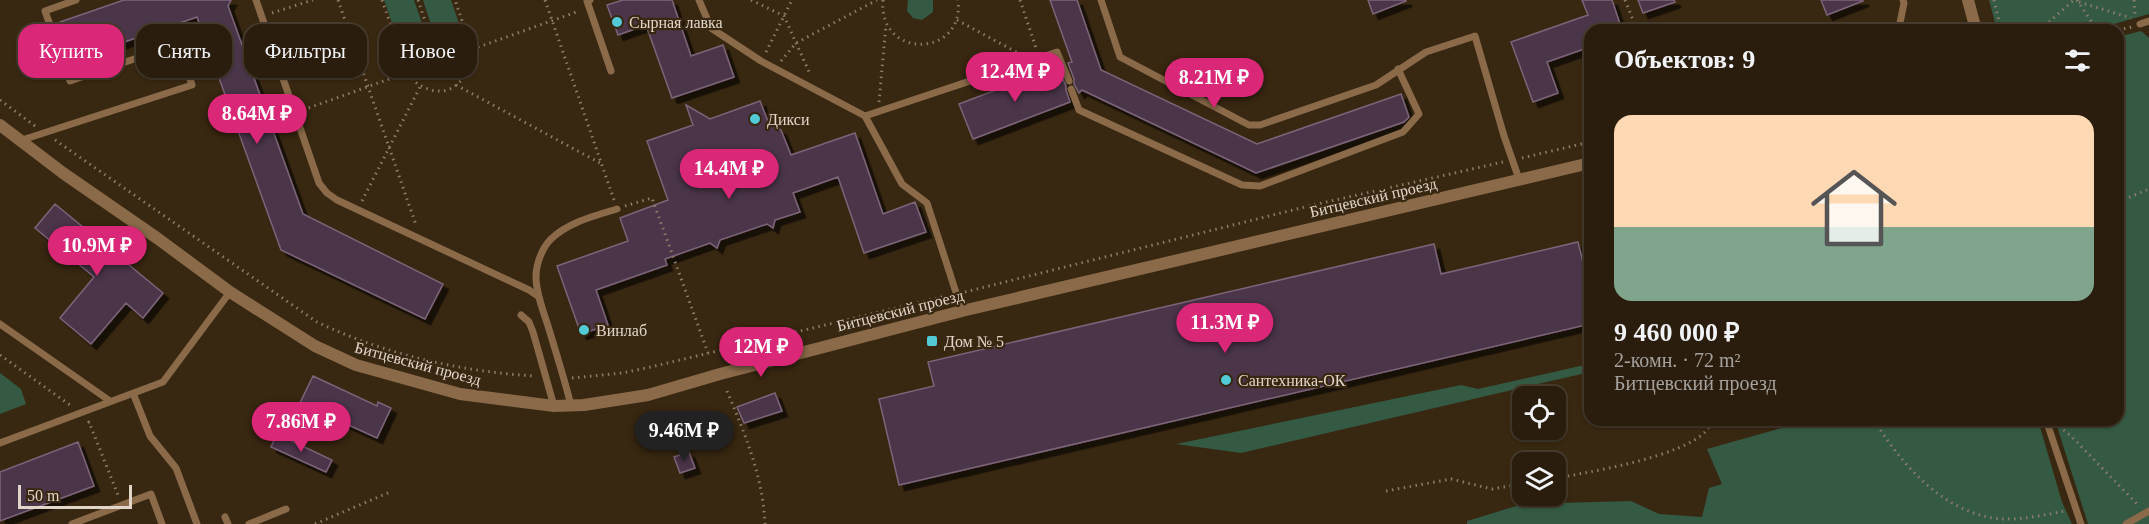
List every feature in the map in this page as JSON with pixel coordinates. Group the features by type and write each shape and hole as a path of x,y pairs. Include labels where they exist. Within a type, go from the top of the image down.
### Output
{"street":[{"path":"1968,0 1974,24"},
{"name":"Битцевский проезд","path":"0,125 230,292 315,346 356,364 460,394 554,406 648,395 962,311 1584,164"}],"lane":[{"path":"19,141 192,85 178,44 70,81 45,11 76,0"},
{"path":"256,0 319,183 327,194 529,290 539,297"},
{"path":"699,0 711,28 761,62 865,116 902,184 927,202 962,311"},
{"path":"1101,0 1120,57 1249,125 1260,125 1376,85 1426,52 1474,36 1519,179"},
{"path":"1900,24 1903,0"},
{"path":"590,4 611,71"},
{"path":"2140,24 2149,21"},
{"path":"865,116 1057,52 1079,110 1242,185 1260,186 1403,132 1419,114 1398,69"},
{"path":"571,405 539,297 536,277 538,263 551,239 580,220 617,209"},
{"path":"0,443 162,382 230,292"},
{"path":"521,315 529,322 533,332 554,406"},
{"path":"0,324 110,401"},
{"path":"133,393 150,436 176,468 197,524"},
{"path":"2048,426 2081,524"},
{"path":"72,524 151,494 162,524"},
{"path":"249,524 286,509"},
{"path":"2126,524 2147,512"}],"path":[{"path":"262,17 313,0"},
{"path":"338,0 422,240"},
{"path":"382,0 391,24"},
{"path":"418,0 426,24"},
{"path":"455,0 463,24"},
{"path":"545,0 617,209 652,198 708,353"},
{"path":"752,0 784,16 816,91"},
{"path":"761,62 792,0"},
{"path":"775,69 796,43 878,0"},
{"path":"883,0 882,10 893,34 905,42 918,45 931,44 942,39 951,31 957,20 958,0"},
{"path":"1020,0 1040,58"},
{"path":"1625,0 1635,24"},
{"path":"1995,0 2000,24"},
{"path":"2076,1 2136,19 2134,0"},
{"path":"2047,24 2076,1"},
{"path":"2076,1 2093,24"},
{"path":"477,48 552,21 590,4"},
{"path":"957,20 1032,60"},
{"path":"878,111 886,23"},
{"path":"295,113 394,78"},
{"path":"413,78 421,85 438,91 456,86 463,78"},
{"path":"357,210 421,85"},
{"path":"456,86 601,164"},
{"path":"0,100 292,306 344,335 376,346 474,370 546,377"},
{"path":"564,378 622,374 958,294 1309,206 1584,143"},
{"path":"2124,199 2149,189"},
{"path":"727,391 754,459 764,506 765,524"},
{"path":"1566,476 1606,470 1685,446 1707,431 1709,426"},
{"path":"1878,426 1901,458 1927,486 1951,501 1981,515 2002,519 2076,509"},
{"path":"2058,426 2147,512"},
{"path":"1386,492 1450,479 1492,489 1512,486"},
{"path":"315,524 390,492"}],"green space":[{"path":"384,0 414,0 422,24 392,24"},
{"path":"423,0 451,0 459,24 431,24"},
{"path":"908,0 933,0 933,12 922,20 913,18 907,11"},
{"path":"1989,0 2149,0 2149,14 2114,24 1995,24"},
{"path":"2141,31 2149,38 2149,524 2088,524 2057,426 2124,426 2124,35"},
{"path":"1584,366 1584,373 1530,386 1512,386 1512,390 1241,453 1176,444 1461,385 1478,389"},
{"path":"0,373 21,389 26,404 0,414"},
{"path":"1789,426 2040,426 2062,502 2072,524 1467,524 1467,521 1516,506 1566,506 1566,503 1631,501 1659,514 1702,517 1709,488 1722,484 1707,449"}],"building":[{"path":"124,0 231,0 228,6 244,50 244,78 254,78 303,214 443,284 425,319 281,250 219,78 232,78 232,24 200,24 197,17 177,24 136,24 136,38 124,42 124,24 61,24 60,22"},
{"path":"623,0 672,0 691,56 723,45 734,77 672,98 646,25 618,35 607,5"},
{"path":"1050,0 1077,0 1101,70 1257,144 1401,94 1409,117 1404,122 1256,173 1082,90 1079,93 1068,63 1072,62"},
{"path":"1368,0 1406,0 1406,1 1373,14"},
{"path":"1582,0 1612,0 1620,24 1584,24 1584,49 1547,62 1558,93 1533,102 1511,42 1588,15"},
{"path":"1638,0 1674,0 1675,2 1643,13"},
{"path":"1821,0 1863,0 1863,1 1827,15"},
{"path":"1057,67 1066,86 1070,102 973,139 959,104"},
{"path":"760,101 769,124 781,130 791,155 855,133 883,214 915,202 926,232 864,253 838,177 793,193 800,212 775,220 773,228 767,224 720,240 717,248 710,243 665,259 667,265 596,290 608,325 581,334 557,266 628,241 620,218 668,200 647,141 693,125 686,105 710,119"},
{"path":"55,204 163,293 143,318 126,303 91,344 60,318 94,277 35,228"},
{"path":"1578,242 1584,266 1584,325 899,485 879,399 934,386 928,362 1434,244 1441,274"},
{"path":"313,376 377,406 378,402 391,408 377,438 300,403"},
{"path":"775,393 782,411 744,423 737,407"},
{"path":"277,434 332,460 326,472 271,447"},
{"path":"78,442 94,486 0,521 0,472"},
{"path":"689,452 695,468 680,473 674,457"}],"place":[{"name":"Сырная лавка","path":"617,22"},
{"name":"Дикси","path":"755,119"},
{"name":"Винлаб","path":"584,330"},
{"name":"Дом № 5","path":"932,341"},
{"name":"Сантехника-ОК","path":"1226,380"}]}
